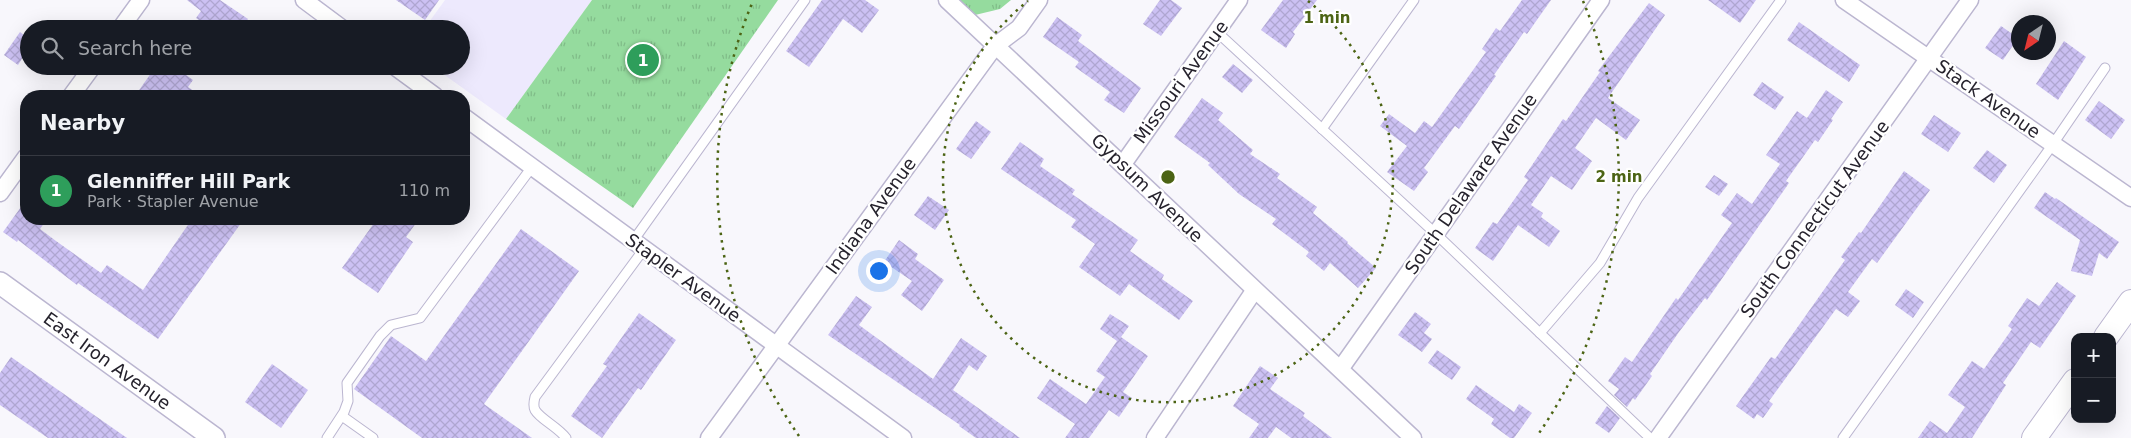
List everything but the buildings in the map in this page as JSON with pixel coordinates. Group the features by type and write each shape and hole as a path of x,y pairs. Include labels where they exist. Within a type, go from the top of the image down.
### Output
{"main road":[{"path":"2109,333 2131,302"},
{"path":"2034,438 2071,387"}],"street":[{"path":"127,20 141,0"},
{"path":"304,0 331,20"},
{"name":"Gypsum Avenue","path":"947,0 1254,291 1341,368 1413,438"},
{"name":"Indiana Avenue","path":"709,438 995,46 1019,28 1039,0"},
{"name":"Missouri Avenue","path":"1122,164 1239,0"},
{"name":"South Delaware Avenue","path":"1341,368 1602,0"},
{"name":"Stack Avenue","path":"1844,0 2131,198"},
{"name":"South Connecticut Avenue","path":"1658,438 1970,0"},
{"path":"75,90 86,75"},
{"path":"406,75 427,90"},
{"name":"Stapler Avenue","path":"470,121 903,438"},
{"path":"0,193 20,165"},
{"name":"East Iron Avenue","path":"0,283 214,438"},
{"path":"1155,438 1254,291"}],"lane":[{"path":"566,438 560,430 535,411 535,397 805,0"},
{"path":"1322,129 1414,0"},
{"path":"1540,333 1600,263 1638,198 1781,0"},
{"path":"1217,32 1436,234 1650,438"},
{"path":"1843,438 2106,68"},
{"path":"327,438 342,416 348,401 347,383 380,336 390,324 420,318 532,167"},
{"path":"342,416 373,438"}],"shaded area":[{"path":"445,0 592,0 506,119 470,93 470,90 466,90 445,75 470,75 470,20 431,20"}],"green space":[{"path":"592,0 778,0 633,208 506,119"},
{"path":"960,0 1011,0 1000,9 975,15"}],"place":[{"name":"Glenniffer Hill Park","path":"643,60"}]}
